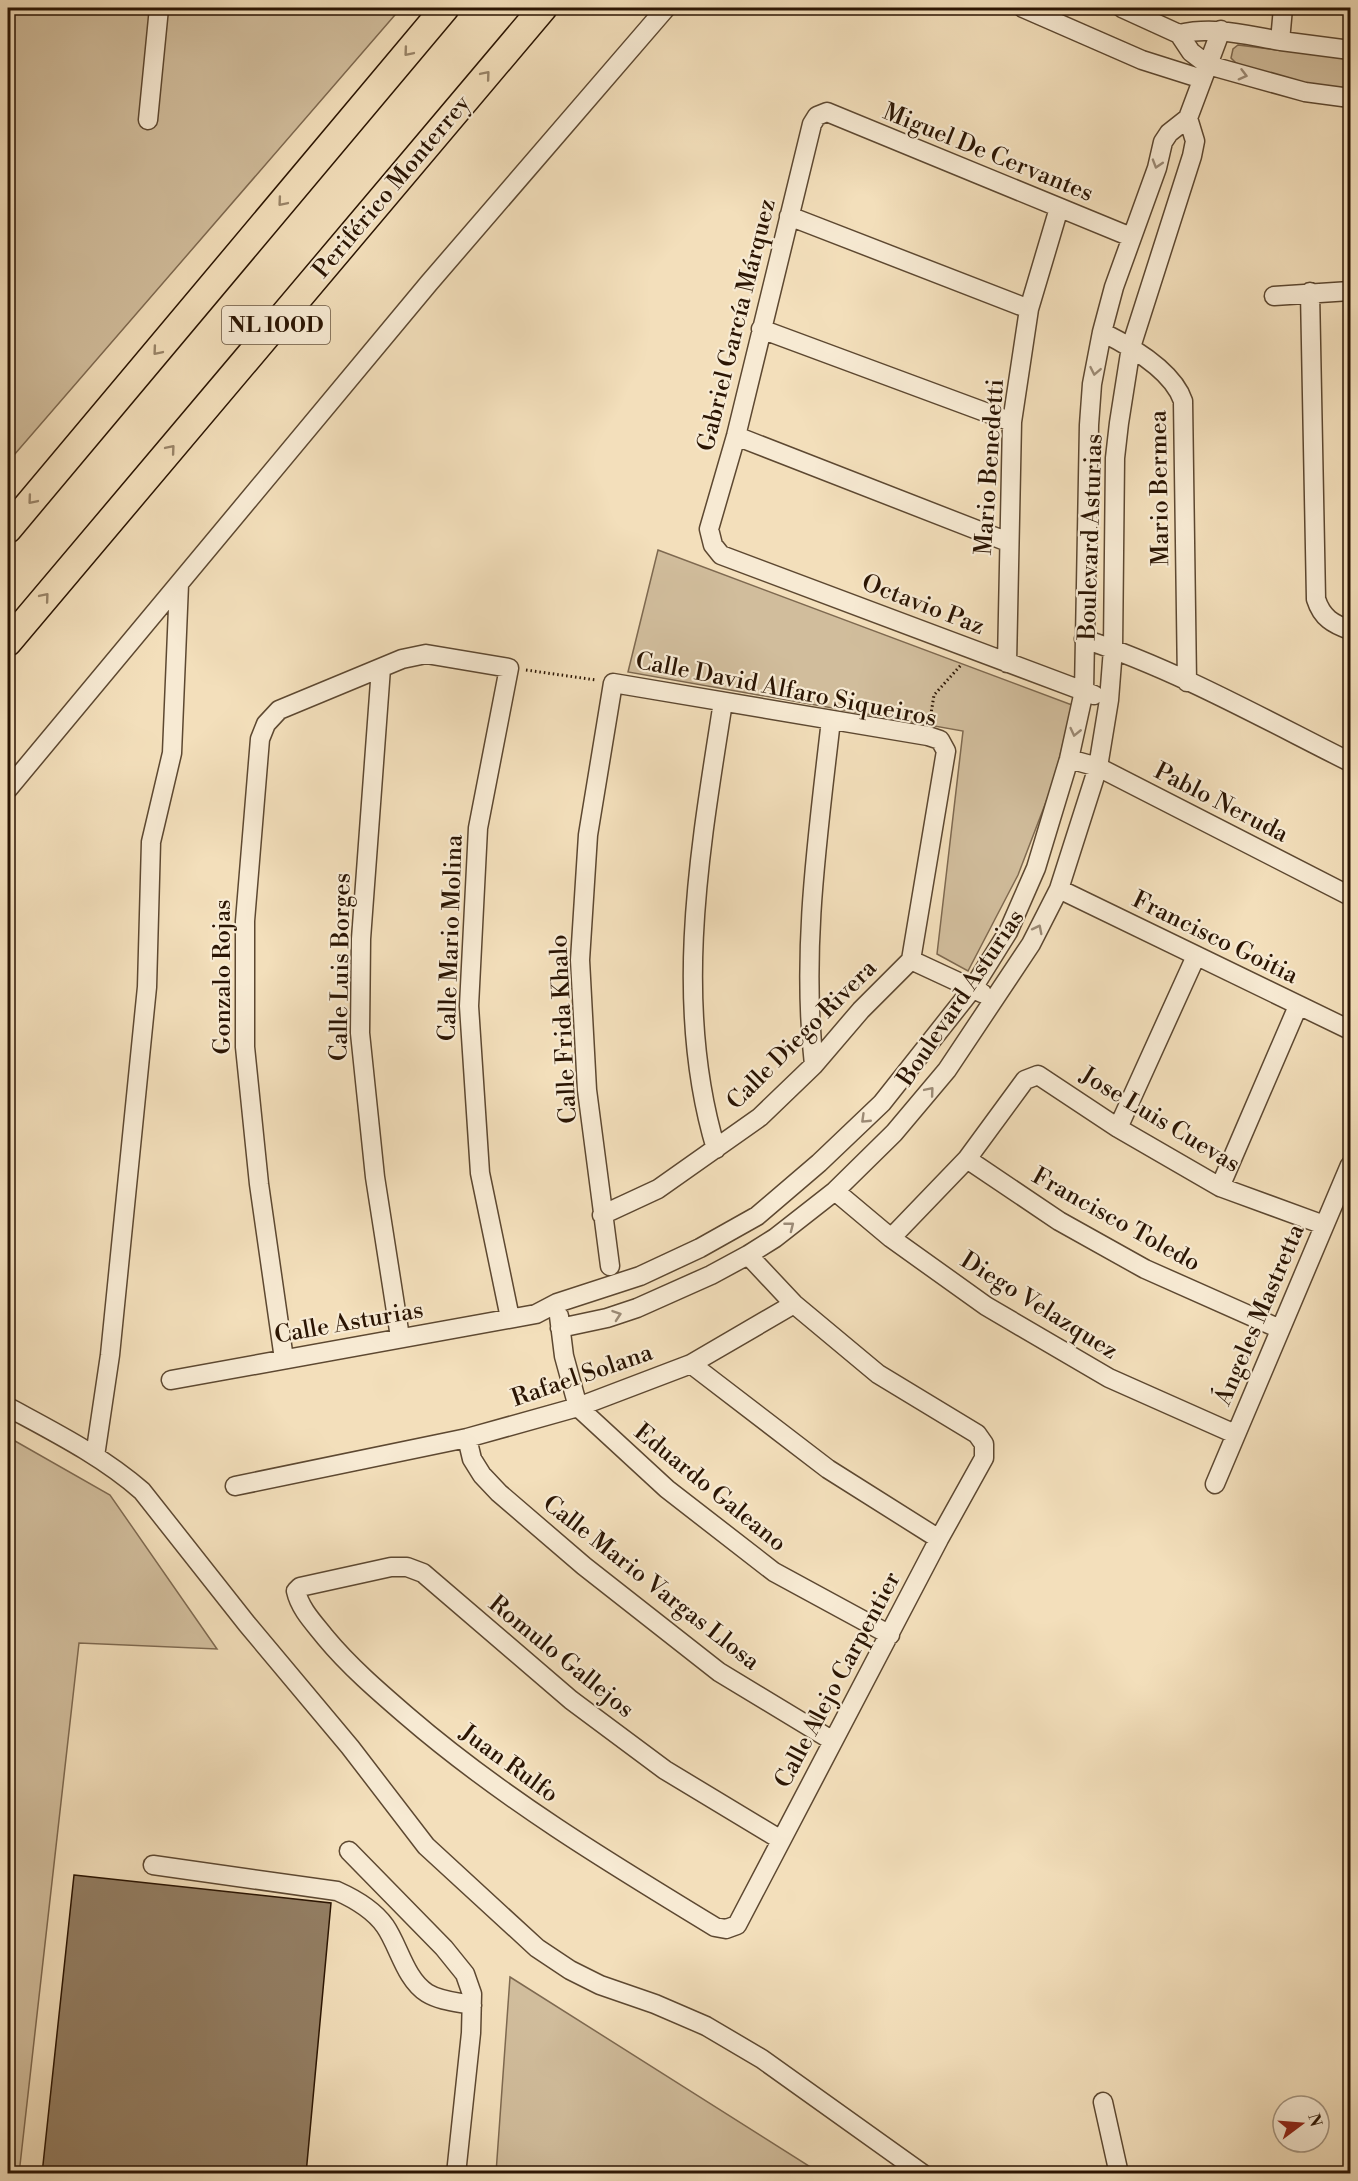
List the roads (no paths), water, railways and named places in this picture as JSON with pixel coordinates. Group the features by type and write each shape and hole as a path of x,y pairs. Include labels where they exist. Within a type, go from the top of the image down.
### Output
{"highway":[{"name":"NL 100D","path":"8,529 446,8"},
{"name":"Periférico Monterrey","path":"8,642 543,8"}],"street":[{"path":"148,120 159,8"},
{"path":"8,789 429,283 666,8"},
{"path":"1023,8 1142,60 1305,92 1350,98"},
{"path":"1122,8 1179,34 1205,72"},
{"path":"1280,41 1283,8"},
{"path":"1179,34 1221,30 1280,41 1350,50"},
{"name":"Boulevard Asturias","path":"557,1303 640,1276 700,1248 757,1215 819,1164 882,1103 973,988 1008,932 1036,868 1069,759 1084,691 1089,425 1092,384 1102,332 1131,237 1157,168 1163,142 1169,133 1188,118 1221,30"},
{"name":"Miguel De Cervantes","path":"827,112 1131,237"},
{"name":"Gabriel García Márquez","path":"721,555 713,545 709,529 736,436 812,124 817,116 827,112"},
{"name":"Boulevard Asturias","path":"560,1328 608,1318 638,1308 690,1285 748,1255 835,1191 894,1132 947,1070 1031,944 1059,889 1098,767 1109,700 1113,649 1115,458 1119,423 1131,347 1192,156 1195,141 1188,118"},
{"name":"Mario Benedetti","path":"1007,663 1012,422 1029,309 1059,208"},
{"path":"789,216 1029,309"},
{"path":"1274,296 1350,291"},
{"path":"1310,292 1316,599 1319,608 1328,619 1350,630"},
{"path":"761,329 1012,422"},
{"name":"Mario Bermea","path":"1102,332 1131,347 1175,384 1183,401 1187,682"},
{"path":"736,436 1008,542"},
{"name":"Octavio Paz","path":"721,555 1109,700"},
{"path":"95,1456 110,1355 147,987 151,842 172,753 179,584"},
{"path":"1084,639 1113,649 1187,682 1350,762"},
{"name":"Gonzalo Rojas","path":"284,1359 259,1184 245,1047 244,921 260,739 266,724 279,710 402,659 426,654 509,668"},
{"name":"Calle Luis Borges","path":"381,668 361,939 360,1033 375,1178 400,1337"},
{"name":"Calle Mario Molina","path":"509,668 478,828 469,1006 480,1173 510,1318"},
{"name":"Calle David Alfaro Siqueiros","path":"613,682 927,736 940,740 946,751"},
{"name":"Calle Frida Khalo","path":"610,1266 587,1090 580,960 588,835 613,682"},
{"path":"716,1149 706,1116 698,1066 693,990 694,915 701,843 723,702"},
{"path":"813,1065 808,973 812,880 831,720"},
{"name":"Calle Diego Rivera","path":"602,1215 658,1189 760,1117 813,1065 861,1010 911,960 946,751"},
{"name":"Pablo Neruda","path":"1069,759 1098,767 1350,896"},
{"name":"Francisco Goitia","path":"1059,889 1350,1029"},
{"path":"1118,1128 1196,956"},
{"name":"Calle Diego Rivera","path":"911,960 994,999"},
{"path":"1220,1187 1298,1005"},
{"name":"Jose Luis Cuevas","path":"967,1160 1025,1080 1041,1076 1118,1128 1220,1187 1324,1225"},
{"path":"891,1238 967,1160"},
{"name":"Francisco Toledo","path":"967,1160 1059,1221 1145,1269 1280,1329"},
{"name":"Ángeles Mastretta","path":"1215,1485 1350,1165"},
{"name":"Diego Velazquez","path":"835,1191 891,1238 986,1306 1109,1378 1235,1434"},
{"path":"748,1255 794,1304"},
{"path":"557,1303 564,1356 578,1407"},
{"name":"Calle Asturias","path":"171,1380 536,1314 557,1303"},
{"name":"Rafael Solana","path":"235,1486 467,1438 578,1407 691,1364 794,1304"},
{"name":"Calle Alejo Carpentier","path":"737,1925 939,1539 984,1458 984,1444 977,1434 878,1374 794,1304"},
{"path":"536,1314 560,1328"},
{"path":"691,1364 828,1469 939,1539"},
{"path":"8,1407 95,1456 126,1476 142,1491 247,1624 350,1747 426,1846 537,1948 570,1970 600,1985 655,2004 706,2026 762,2059 922,2174"},
{"name":"Eduardo Galeano","path":"578,1407 667,1489 774,1572 890,1635"},
{"name":"Calle Mario Vargas Llosa","path":"467,1438 472,1459 482,1475 499,1493 584,1566 719,1672 833,1741"},
{"name":"Romulo Gallejos","path":"300,1587 390,1567 407,1567 423,1573 510,1650 599,1721 665,1770 781,1840"},
{"name":"Juan Rulfo","path":"300,1587 296,1591 299,1602 334,1648 366,1680 435,1740 515,1799 624,1872 715,1926 726,1929 737,1925"},
{"path":"349,1851 444,1948 465,1974 472,1994 471,2033 456,2174"},
{"path":"153,1865 337,1891 360,1902 385,1925 413,1979 426,1993 447,2001 471,2005"},
{"path":"1103,2102 1119,2174"}]}
